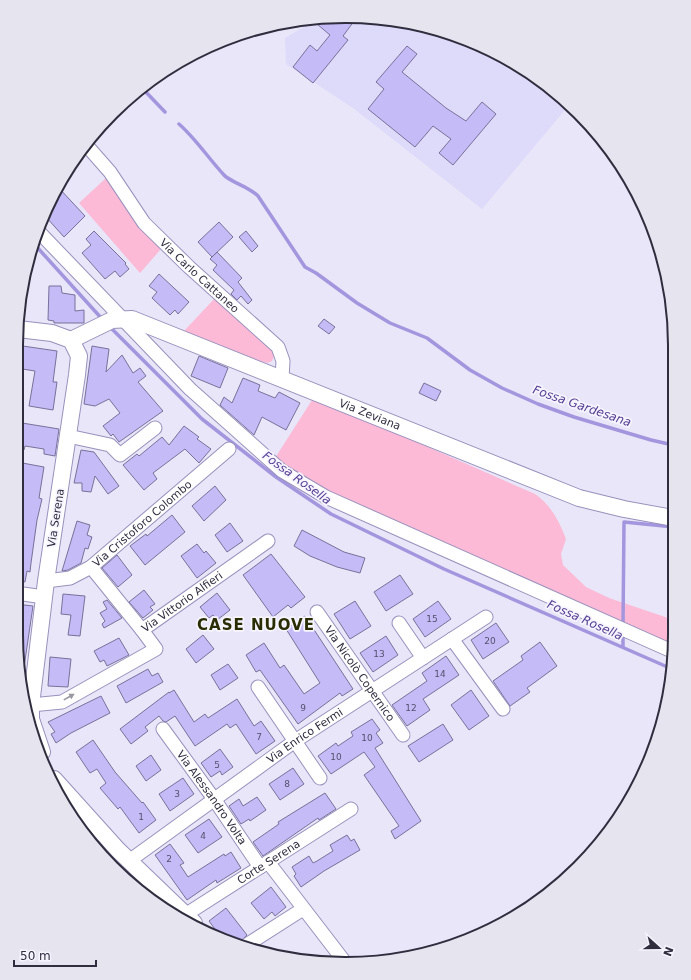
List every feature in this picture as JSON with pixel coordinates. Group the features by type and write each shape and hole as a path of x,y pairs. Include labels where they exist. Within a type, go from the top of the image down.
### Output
{"street":[{"name":"Via Carlo Cattaneo","path":"90,149 110,172 144,223 189,267 278,347 282,361 282,378"},
{"path":"42,236 110,322 190,389 282,471 326,497 667,649"},
{"name":"Via Zeviana","path":"110,322 132,319 282,378 453,449 579,498 624,509 668,517"},
{"path":"24,330 52,333 71,340 110,322"},
{"name":"Via Serena","path":"31,705 46,580 79,356 71,340"},
{"path":"68,436 110,445 120,455 155,428"},
{"name":"Via Cristoforo Colombo","path":"46,580 70,578 91,567 229,449"},
{"name":"Via Vittorio Alfieri","path":"91,567 142,630 268,541"},
{"path":"23,594 44,596"},
{"name":"Via Nicolò Copernico","path":"317,612 403,735"},
{"name":"Via Enrico Fermi","path":"129,861 295,740 486,617"},
{"path":"399,623 423,658"},
{"path":"31,705 62,702 156,649 142,630"},
{"path":"452,639 503,709"},
{"path":"258,687 320,778"},
{"name":"Via Alessandro Volta","path":"163,729 264,865 303,909 341,957"},
{"path":"60,785 129,861 184,914"},
{"name":"Corte Serena","path":"191,918 264,865 351,809"},
{"path":"250,943 303,909"}],"shaded area":[{"path":"346,23 388,26 429,34 469,48 507,66 525,77 565,109 482,209 353,108 286,64 285,38 306,26"},
{"path":"106,178 142,229 161,249 140,273 79,203"},
{"path":"215,298 272,349 274,356 272,361 268,363 260,361 184,331"},
{"path":"314,397 535,494 550,508 566,539 561,554 563,565 586,587 609,598 668,618 667,646 324,491 275,458"}],"building":[{"path":"352,23 343,36 348,40 313,83 293,67 310,45 317,51 330,35 318,25"},
{"path":"407,46 417,54 402,72 446,108 466,121 482,102 496,114 453,165 439,153 451,139 433,126 415,147 368,109 384,89 376,82"},
{"path":"62,191 85,216 64,237 49,220"},
{"path":"219,222 233,237 212,257 198,242"},
{"path":"94,231 126,263 125,264 129,269 120,277 115,271 105,279 82,253 91,245 86,239"},
{"path":"246,231 258,246 252,252 239,237"},
{"path":"217,252 242,278 238,282 252,300 248,304 241,296 237,300 231,294 234,290 213,270 217,265 210,259"},
{"path":"159,274 189,302 178,314 175,310 170,315 152,298 157,292 149,286"},
{"path":"49,286 61,286 62,293 75,295 75,311 84,310 84,323 54,323 54,321 48,320"},
{"path":"324,319 335,327 329,334 318,326"},
{"path":"23,346 57,351 53,382 57,382 53,410 29,406 35,371 23,369"},
{"path":"92,346 109,349 106,372 122,355 133,373 140,368 146,376 138,382 163,411 119,442 113,434 111,436 103,426 120,413 109,399 95,406 84,404"},
{"path":"199,356 228,368 220,388 191,376"},
{"path":"243,378 260,385 258,391 275,398 279,392 300,403 286,430 262,417 254,435 220,405 224,397 232,403"},
{"path":"424,383 441,391 436,401 419,393"},
{"path":"23,423 59,429 55,456 44,454 44,449 25,446 24,450"},
{"path":"184,426 199,437 197,439 211,449 199,463 185,449 153,473 157,479 144,490 123,465 137,454 139,456 162,437 169,445"},
{"path":"81,450 94,452 119,486 108,494 95,476 91,492 82,491 82,483 74,483"},
{"path":"23,463 44,467 39,498 42,499 37,520 30,572 27,571 25,582 23,582"},
{"path":"215,486 226,500 204,521 192,506"},
{"path":"172,515 185,532 145,565 130,546 146,534 147,536"},
{"path":"77,521 90,525 87,535 92,537 88,549 85,548 81,563 68,570 62,571"},
{"path":"230,523 243,541 227,552 215,535"},
{"path":"302,530 344,552 365,558 360,573 337,567 310,556 294,546"},
{"path":"197,544 204,553 206,551 216,563 197,578 181,556"},
{"path":"271,554 305,597 291,608 288,605 273,617 243,575"},
{"path":"117,555 132,575 118,587 102,568"},
{"path":"400,575 413,594 386,611 374,592"},
{"path":"144,590 155,604 150,607 153,610 143,618 129,602"},
{"path":"217,593 230,610 217,620 213,615 209,618 200,607"},
{"path":"63,594 85,596 80,636 68,635 71,615 61,614"},
{"path":"107,600 122,618 104,628 102,624 105,621 100,613 107,609 103,602"},
{"path":"355,601 371,626 350,639 334,614"},
{"path":"438,601 451,619 425,637 413,619"},
{"path":"23,605 33,606 25,663"},
{"path":"305,616 353,689 342,696 340,693 298,724 260,670 256,672 246,655 264,643 280,668 284,665 304,694 320,683 286,629"},
{"path":"496,623 509,642 483,659 471,640"},
{"path":"203,635 214,649 196,663 186,649"},
{"path":"386,636 398,655 373,672 360,653"},
{"path":"119,638 129,655 107,666 104,660 100,662 94,651"},
{"path":"540,642 557,666 527,688 530,692 510,706 493,681 523,660 521,656"},
{"path":"446,656 459,675 423,699 430,710 407,726 392,705 427,681 422,673"},
{"path":"50,657 71,659 68,687 48,686"},
{"path":"228,664 238,678 220,690 211,675"},
{"path":"148,669 152,676 158,673 163,682 126,703 117,686"},
{"path":"174,690 194,722 205,714 208,718 237,699 254,726 261,721 275,741 256,754 236,724 230,728 227,724 195,746 175,716 166,722 159,716 145,727 148,731 131,744 120,729 169,692"},
{"path":"471,690 489,716 469,730 451,705"},
{"path":"101,696 110,713 71,733 56,743 51,734 55,732 48,722"},
{"path":"372,719 380,730 376,733 383,743 375,748 421,821 395,839 391,831 399,826 364,775 375,767 364,752 331,774 318,756 336,743 338,746 353,736 351,732"},
{"path":"443,724 453,740 419,762 408,746"},
{"path":"93,740 115,772 142,803 143,802 156,820 139,833 120,807 118,809 100,788 106,783 97,769 90,773 76,752"},
{"path":"220,749 233,767 222,775 220,771 211,777 201,763"},
{"path":"151,755 161,770 146,781 136,766"},
{"path":"293,768 304,784 280,800 269,784"},
{"path":"183,778 194,794 170,811 159,794"},
{"path":"325,793 336,809 319,820 318,818 263,856 253,842 279,824 278,822"},
{"path":"257,797 266,810 250,821 249,819 241,824 229,806 239,799 243,806"},
{"path":"209,819 222,837 198,853 185,835"},
{"path":"347,835 351,841 354,839 360,850 324,871 301,887 294,876 296,874 292,867 309,856 313,863 317,861 333,851 330,845"},
{"path":"170,844 184,863 180,865 188,877 224,854 225,856 231,852 241,868 217,883 216,880 187,900 155,855"},
{"path":"271,887 286,907 275,916 272,912 264,919 251,903"},
{"path":"226,908 247,935 242,940 215,929 209,921"}],"waterway":[{"name":"Fossa Gardesana","path":"146,92 165,112"},
{"name":"Fossa Gardesana","path":"179,124 227,178 249,189 258,196 305,267 316,273 357,303 390,323 427,338 470,370 502,388 538,404 574,417 668,444"},
{"name":"Fossa Rosella","path":"38,248 103,320"},
{"name":"Fossa Rosella","path":"109,326 202,419 276,477 331,514 444,569 666,666"},
{"path":"623,626 624,522 668,526"},
{"path":"623,633 623,647"}],"district":[{"name":"CASE NUOVE","path":"256,625"}]}
